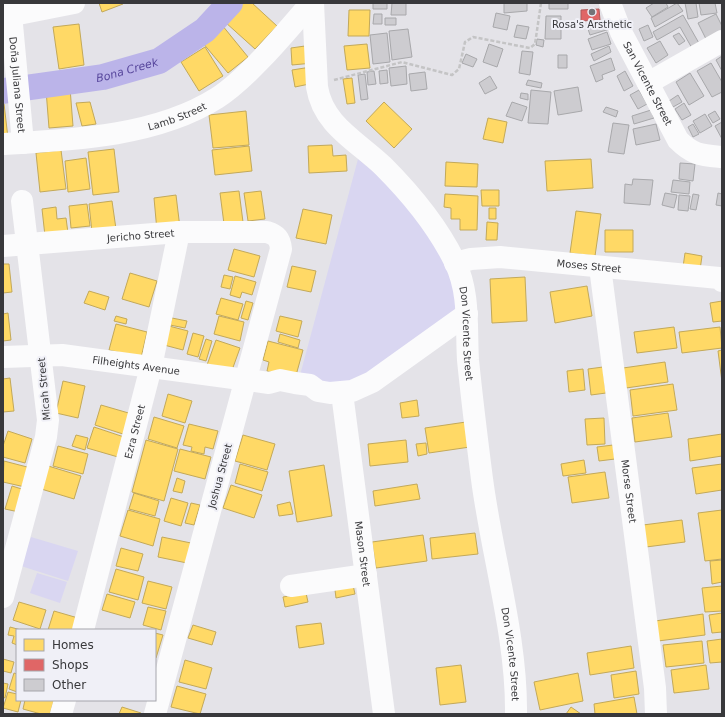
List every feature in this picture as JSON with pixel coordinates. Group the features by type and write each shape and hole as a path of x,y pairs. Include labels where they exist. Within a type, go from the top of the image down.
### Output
{"street":[{"path":"8,12 74,3"},
{"name":"Don Vicente Street","path":"312,3 318,99 323,109 332,121 382,166 425,212 455,263 462,283 467,314 468,359 482,481 509,639 516,688 516,714"},
{"name":"Lamb Street","path":"13,144 114,134 144,127 194,110 218,97 243,76 312,3"},
{"name":"San Vicente Street","path":"610,3 622,32 678,140 698,155 722,157"},
{"name":"Doña Juliana Street","path":"8,12 16,72 18,103 13,144"},
{"path":"648,83 722,41"},
{"name":"Micah Street","path":"3,597 46,437 48,420 22,201"},
{"name":"Jericho Street","path":"3,246 179,232 267,232 278,237"},
{"name":"Ezra Street","path":"83,629 151,367 179,232"},
{"name":"Joshua Street","path":"155,714 281,249 278,237"},
{"name":"Moses Street","path":"455,263 471,259 500,257 600,268 719,278 722,280"},
{"name":"Morse Street","path":"600,268 656,714"},
{"name":"Filheights Avenue","path":"3,357 41,355 85,357 269,383 280,380 310,385 318,391 342,393 352,391 372,382 467,314"},
{"name":"Mason Street","path":"342,393 384,714"},
{"path":"291,586 366,575"},
{"path":"61,714 65,701"}],"path":[{"path":"317,87 343,76 402,62 452,75 459,69 465,42 472,37 530,48 535,44 541,3"}],"shaded area":[{"path":"358,159 397,194 429,234 438,248 445,264 460,311 357,382 338,386 299,379"},
{"path":"31,537 78,551 68,581 21,566"},
{"path":"37,573 67,582 60,603 30,593"}],"building: Homes":[{"path":"99,3 122,3 123,4 102,12"},
{"path":"243,3 252,3 277,26 255,49 225,22"},
{"path":"349,10 370,10 369,36 348,36"},
{"path":"79,24 84,65 59,69 53,27"},
{"path":"222,25 248,57 228,73 202,42"},
{"path":"367,44 370,68 347,70 344,46"},
{"path":"312,45 313,63 292,65 291,48"},
{"path":"205,47 223,76 199,91 181,62"},
{"path":"311,67 314,83 295,87 292,70"},
{"path":"352,78 355,103 347,104 343,79"},
{"path":"70,88 73,126 49,128 46,90"},
{"path":"3,95 8,138 3,138"},
{"path":"90,102 96,124 82,126 76,103"},
{"path":"384,102 412,129 394,148 366,121"},
{"path":"246,111 249,145 213,148 209,115"},
{"path":"488,118 507,122 503,143 483,139"},
{"path":"332,145 333,156 346,155 347,171 309,173 308,146"},
{"path":"249,146 252,171 215,175 212,150"},
{"path":"114,149 119,192 93,195 88,152"},
{"path":"61,150 66,189 40,192 36,153"},
{"path":"86,158 90,189 68,192 65,161"},
{"path":"591,159 593,188 547,191 545,161"},
{"path":"446,162 478,164 477,187 445,186"},
{"path":"481,190 499,190 499,206 482,206"},
{"path":"239,191 243,222 224,224 220,193"},
{"path":"261,191 265,219 248,221 244,193"},
{"path":"445,194 478,196 477,230 460,230 460,219 451,219 451,208 444,207"},
{"path":"176,195 180,228 157,231 154,198"},
{"path":"112,201 116,229 92,232 89,204"},
{"path":"87,204 90,226 71,228 69,206"},
{"path":"56,207 57,219 66,218 68,233 45,236 42,209"},
{"path":"489,208 496,208 496,219 489,219"},
{"path":"303,209 332,215 326,244 296,238"},
{"path":"576,211 601,214 595,256 570,253"},
{"path":"487,222 498,223 497,240 486,240"},
{"path":"605,230 633,230 633,252 605,252"},
{"path":"234,249 260,256 254,277 228,270"},
{"path":"685,253 702,256 700,270 683,267"},
{"path":"3,264 9,264 12,292 3,293"},
{"path":"292,266 316,271 311,292 287,287"},
{"path":"130,273 157,281 149,307 122,299"},
{"path":"224,275 233,277 230,289 221,287"},
{"path":"235,276 256,282 252,295 242,292 240,298 230,295"},
{"path":"525,277 527,321 492,323 490,279"},
{"path":"587,286 592,316 555,323 550,292"},
{"path":"89,291 109,297 105,310 84,303"},
{"path":"221,298 243,304 238,320 216,314"},
{"path":"246,301 253,303 248,320 241,318"},
{"path":"722,301 722,321 713,322 710,303"},
{"path":"8,313 11,340 3,341 3,314"},
{"path":"116,316 127,319 126,324 114,321"},
{"path":"219,316 244,322 240,341 214,334"},
{"path":"280,316 302,321 298,337 276,331"},
{"path":"172,318 187,321 185,328 170,325"},
{"path":"116,324 147,332 141,358 109,350"},
{"path":"169,326 188,331 183,350 164,345"},
{"path":"674,327 677,348 637,353 634,332"},
{"path":"720,327 722,348 682,353 679,332"},
{"path":"193,333 204,336 198,357 187,354"},
{"path":"280,334 300,340 298,348 278,342"},
{"path":"206,339 212,341 206,361 199,359"},
{"path":"216,340 240,348 231,373 207,365"},
{"path":"268,341 303,350 295,379 267,371 269,362 263,360"},
{"path":"722,350 722,382 718,351"},
{"path":"665,362 668,382 626,388 623,368"},
{"path":"603,367 606,393 591,395 588,369"},
{"path":"583,369 585,390 569,392 567,371"},
{"path":"10,378 14,411 3,412 3,379"},
{"path":"63,381 85,386 78,418 56,413"},
{"path":"673,384 677,410 633,416 630,390"},
{"path":"168,394 192,401 185,423 162,416"},
{"path":"417,400 419,416 402,418 400,403"},
{"path":"101,405 132,414 126,435 95,425"},
{"path":"668,413 672,437 635,442 632,418"},
{"path":"154,417 184,426 177,448 148,439"},
{"path":"604,418 605,444 587,445 585,419"},
{"path":"466,422 470,447 429,453 425,428"},
{"path":"189,424 218,431 213,449 205,447 204,454 191,451 192,447 183,445"},
{"path":"94,427 124,437 118,457 87,448"},
{"path":"8,431 32,439 25,463 3,457 3,446"},
{"path":"722,434 722,456 690,461 688,439"},
{"path":"76,435 88,438 85,450 72,446"},
{"path":"243,435 275,444 267,470 235,461"},
{"path":"146,440 178,449 164,501 132,492"},
{"path":"406,440 408,462 370,466 368,444"},
{"path":"426,443 427,454 418,456 416,444"},
{"path":"613,445 615,459 599,461 597,447"},
{"path":"58,446 88,454 83,474 53,466"},
{"path":"180,449 211,457 205,479 174,471"},
{"path":"584,460 586,473 563,476 561,464"},
{"path":"4,461 31,468 25,487 3,482"},
{"path":"240,464 268,472 262,491 235,483"},
{"path":"722,464 722,490 696,494 692,468"},
{"path":"45,465 81,476 74,499 38,488"},
{"path":"324,465 332,516 297,522 289,471"},
{"path":"605,472 609,498 572,503 568,477"},
{"path":"177,478 185,481 182,493 173,491"},
{"path":"417,484 420,499 375,506 373,491"},
{"path":"231,485 262,495 254,518 223,508"},
{"path":"12,486 25,490 19,512 5,509"},
{"path":"134,493 159,501 155,516 129,509"},
{"path":"171,498 188,503 181,526 164,521"},
{"path":"290,502 293,514 279,516 277,505"},
{"path":"191,503 200,505 194,525 185,523"},
{"path":"128,510 160,519 153,546 120,536"},
{"path":"722,510 722,559 705,561 698,513"},
{"path":"682,520 685,542 646,547 643,525"},
{"path":"475,533 478,554 432,559 430,538"},
{"path":"423,535 427,561 376,568 372,542"},
{"path":"162,537 191,543 187,563 158,557"},
{"path":"121,548 143,554 138,571 116,566"},
{"path":"722,560 722,582 712,584 710,561"},
{"path":"116,569 144,577 138,600 109,592"},
{"path":"148,581 172,587 166,609 142,603"},
{"path":"353,585 355,594 336,598 335,590"},
{"path":"722,586 722,611 705,612 702,588"},
{"path":"306,593 308,602 285,607 283,597"},
{"path":"107,594 135,602 130,618 102,610"},
{"path":"19,602 46,610 40,629 13,620"},
{"path":"148,607 166,611 161,630 143,625"},
{"path":"54,611 78,618 74,629 48,629"},
{"path":"722,613 722,632 712,633 709,615"},
{"path":"703,614 705,635 658,641 655,621"},
{"path":"321,623 324,644 299,648 296,626"},
{"path":"193,625 216,632 212,645 188,638"},
{"path":"10,627 17,629 16,629 16,645 12,643 14,636 8,635"},
{"path":"156,633 163,635 156,658"},
{"path":"722,639 722,662 710,663 707,641"},
{"path":"702,641 704,663 666,667 663,645"},
{"path":"631,646 634,668 590,675 587,653"},
{"path":"3,659 14,662 11,673 3,671"},
{"path":"185,660 212,668 206,689 179,682"},
{"path":"461,665 466,702 440,705 436,668"},
{"path":"706,665 709,689 674,693 671,670"},
{"path":"636,671 639,694 614,698 611,675"},
{"path":"14,673 16,674 16,692 9,689"},
{"path":"578,673 583,701 540,710 534,682"},
{"path":"3,683 8,684 5,698 3,697"},
{"path":"177,686 206,694 200,714 171,707"},
{"path":"8,692 16,694 16,701 21,701 18,712 3,708"},
{"path":"634,697 637,714 595,714 594,704"},
{"path":"25,701 54,701 50,714 41,714 23,709"},
{"path":"122,707 141,713 141,714 119,714"},
{"path":"571,707 581,714 566,714"}],"building: Shops":[{"path":"599,9 600,20 581,21 581,10"}],"building: Other":[{"path":"373,3 387,3 387,9 373,9"},
{"path":"392,3 406,3 406,15 391,15"},
{"path":"504,3 527,3 527,11 504,13"},
{"path":"549,3 568,3 568,9 549,9"},
{"path":"654,3 666,3 668,7 652,17 646,8"},
{"path":"677,3 683,11 655,27 651,18"},
{"path":"685,3 696,3 698,17 688,19"},
{"path":"699,3 715,3 717,13 701,15"},
{"path":"496,13 510,16 507,30 493,27"},
{"path":"374,14 382,14 382,24 373,24"},
{"path":"716,14 722,26 722,33 707,41 698,23"},
{"path":"683,15 700,45 693,50 680,27 657,40 653,32"},
{"path":"546,16 561,16 561,39 545,39"},
{"path":"385,18 396,18 396,25 385,25"},
{"path":"611,20 613,28 590,35 587,26"},
{"path":"517,25 529,27 526,39 514,37"},
{"path":"648,25 653,37 644,41 639,29"},
{"path":"408,29 412,57 392,60 389,31"},
{"path":"607,32 611,44 592,50 588,39"},
{"path":"387,33 390,62 373,64 370,35"},
{"path":"679,33 685,41 679,45 673,36"},
{"path":"537,39 544,40 543,47 536,45"},
{"path":"660,41 668,55 656,63 647,48"},
{"path":"489,44 503,49 497,67 483,62"},
{"path":"609,46 611,52 594,61 591,54"},
{"path":"522,51 533,52 530,75 519,73"},
{"path":"466,54 477,59 473,67 462,63"},
{"path":"558,55 567,55 567,68 558,68"},
{"path":"722,56 722,71 716,60"},
{"path":"611,58 615,70 602,75 603,79 596,82 590,66"},
{"path":"711,63 722,82 722,92 712,97 697,71"},
{"path":"406,66 407,84 391,86 389,68"},
{"path":"387,70 388,83 380,84 379,71"},
{"path":"374,71 376,84 368,85 367,72"},
{"path":"625,71 633,86 624,91 617,76"},
{"path":"425,72 427,89 411,91 409,74"},
{"path":"690,73 704,96 689,105 676,82"},
{"path":"365,74 368,99 361,100 358,75"},
{"path":"490,76 497,88 485,94 479,83"},
{"path":"528,80 542,83 541,88 526,85"},
{"path":"578,87 582,111 558,115 554,91"},
{"path":"531,90 551,92 548,124 528,123"},
{"path":"639,90 647,104 638,109 630,95"},
{"path":"521,93 528,94 528,100 520,98"},
{"path":"678,95 682,102 673,107 669,101"},
{"path":"512,102 527,107 522,121 506,116"},
{"path":"684,103 691,115 682,120 675,109"},
{"path":"606,107 618,111 616,117 603,112"},
{"path":"651,110 654,118 634,124 632,116"},
{"path":"715,111 720,119 713,123 708,115"},
{"path":"705,114 712,126 700,133 693,121"},
{"path":"722,122 722,139 715,126"},
{"path":"613,123 629,125 624,154 608,152"},
{"path":"656,124 660,140 636,145 633,129"},
{"path":"693,124 699,134 693,137 688,127"},
{"path":"680,163 695,164 693,181 679,179"},
{"path":"633,179 653,180 650,205 624,203 625,184 632,185"},
{"path":"673,180 690,182 689,194 671,192"},
{"path":"665,193 677,195 674,208 662,205"},
{"path":"718,193 722,194 722,206 716,205"},
{"path":"693,194 699,195 696,210 690,209"},
{"path":"679,195 690,196 688,211 678,210"}],"waterway":[{"name":"Bona Creek","path":"3,91 103,77 159,61 205,30 230,3"}],"place":[{"name":"Rosa's Arsthetic","path":"592,12"}]}
